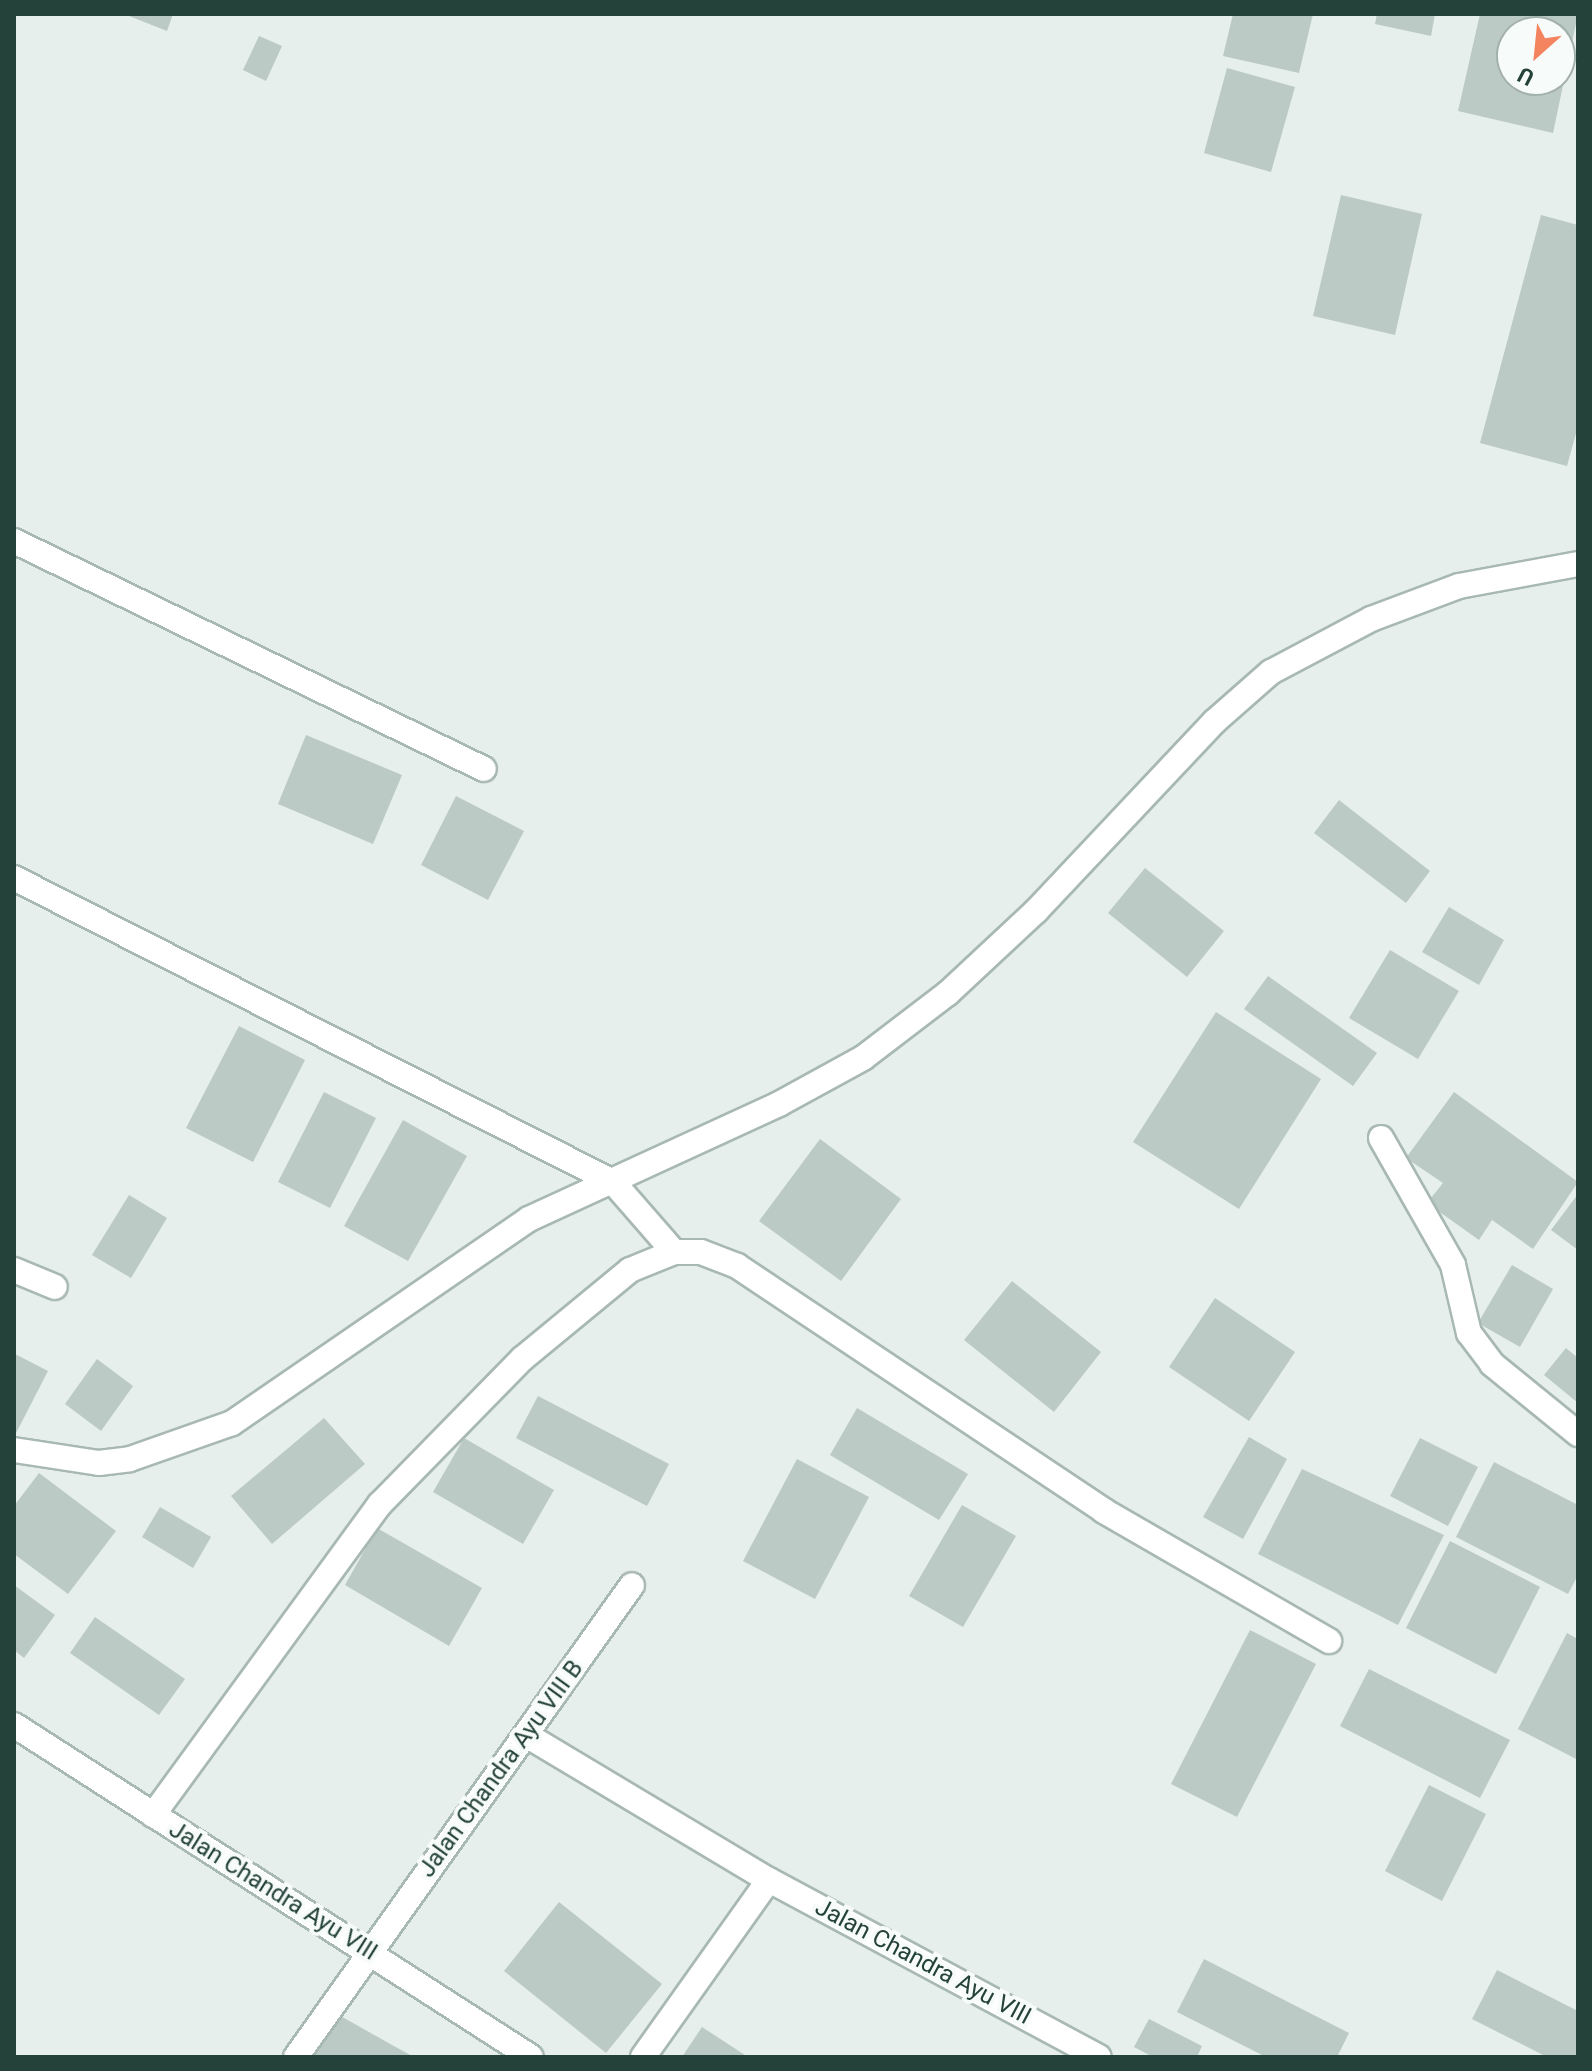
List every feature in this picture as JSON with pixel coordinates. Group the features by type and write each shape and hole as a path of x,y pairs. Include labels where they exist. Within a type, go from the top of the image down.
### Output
{"street":[{"path":"14,541 484,769"},
{"path":"14,1450 99,1463 130,1459 232,1423 529,1219 613,1182 863,1058 948,993 1036,911 1214,722 1271,672 1371,619 1459,586 1578,564"},
{"path":"14,878 613,1182 674,1252"},
{"path":"1381,1138 1453,1265 1469,1333 1492,1364 1578,1434"},
{"path":"153,1815 380,1504 522,1359 630,1270 674,1252 701,1252 737,1266 1104,1511 1329,1641"},
{"path":"14,1270 55,1287"},
{"name":"Jalan Chandra Ayu VIII B","path":"296,2057 528,1736 632,1585"},
{"name":"Jalan Chandra Ayu VIII","path":"14,1725 531,2057"},
{"name":"Jalan Chandra Ayu VIII","path":"528,1736 769,1880 1099,2057"},
{"path":"643,2057 769,1880"}],"building":[{"path":"124,14 173,14 167,31"},
{"path":"1233,14 1313,14 1299,73 1223,56"},
{"path":"1377,14 1435,14 1431,36 1375,24"},
{"path":"1480,14 1578,14 1576,24 1576,16 1496,16 1496,96 1561,96 1553,133 1458,111"},
{"path":"259,36 282,46 266,81 243,70"},
{"path":"1227,68 1295,87 1271,172 1204,153"},
{"path":"1341,195 1422,214 1395,335 1313,316"},
{"path":"1541,215 1578,225 1578,426 1567,466 1480,443"},
{"path":"306,735 402,775 373,844 278,804"},
{"path":"456,796 524,831 488,900 421,865"},
{"path":"1339,800 1430,871 1406,903 1314,833"},
{"path":"1145,868 1224,931 1187,977 1108,913"},
{"path":"1449,907 1504,940 1479,985 1422,952"},
{"path":"1390,950 1459,991 1418,1059 1349,1018"},
{"path":"1268,976 1377,1053 1353,1086 1244,1009"},
{"path":"1216,1012 1321,1079 1239,1209 1133,1142"},
{"path":"239,1026 305,1060 253,1162 186,1128"},
{"path":"324,1092 376,1118 330,1208 278,1182"},
{"path":"1454,1092 1578,1182 1533,1249 1492,1220 1479,1240 1427,1203 1443,1183 1406,1158"},
{"path":"403,1120 467,1156 408,1261 344,1226"},
{"path":"820,1139 901,1199 841,1281 759,1221"},
{"path":"1578,1194 1578,1250 1551,1230"},
{"path":"129,1195 167,1218 131,1278 92,1255"},
{"path":"1512,1265 1553,1289 1520,1347 1478,1323"},
{"path":"1012,1281 1101,1352 1054,1412 964,1340"},
{"path":"1215,1298 1295,1352 1249,1421 1169,1367"},
{"path":"1566,1348 1578,1358 1578,1403 1544,1375"},
{"path":"15,1354 48,1371 14,1437 14,1357"},
{"path":"97,1359 133,1386 101,1431 65,1404"},
{"path":"538,1396 669,1464 647,1506 516,1438"},
{"path":"857,1408 968,1474 939,1520 830,1455"},
{"path":"324,1418 365,1464 272,1544 231,1496"},
{"path":"1249,1437 1287,1459 1243,1539 1203,1517"},
{"path":"464,1438 554,1490 523,1544 433,1492"},
{"path":"1420,1438 1478,1467 1448,1526 1390,1496"},
{"path":"797,1459 869,1497 815,1599 743,1561"},
{"path":"1494,1462 1578,1505 1578,1575 1568,1594 1456,1537"},
{"path":"1302,1469 1444,1535 1398,1625 1258,1554"},
{"path":"39,1473 116,1531 68,1594 14,1554 14,1506"},
{"path":"962,1505 1016,1536 963,1627 909,1596"},
{"path":"160,1507 211,1537 193,1568 142,1537"},
{"path":"377,1528 482,1588 449,1646 345,1585"},
{"path":"1450,1541 1540,1587 1496,1674 1406,1628"},
{"path":"14,1585 55,1615 24,1658 14,1650"},
{"path":"95,1617 185,1679 159,1715 70,1653"},
{"path":"1250,1630 1316,1664 1237,1817 1171,1784"},
{"path":"1567,1633 1578,1639 1578,1760 1518,1729"},
{"path":"1369,1669 1510,1740 1480,1798 1340,1726"},
{"path":"1429,1785 1486,1814 1442,1901 1385,1871"},
{"path":"559,1902 662,1984 606,2053 504,1971"},
{"path":"1204,1959 1349,2033 1337,2057 1266,2057 1177,2012"},
{"path":"1497,1970 1578,2011 1578,2057 1547,2057 1472,2019"},
{"path":"337,2014 392,2045 414,2057 314,2057"},
{"path":"1149,2019 1202,2046 1197,2057 1153,2057 1134,2047"},
{"path":"702,2027 748,2057 682,2057"}]}
